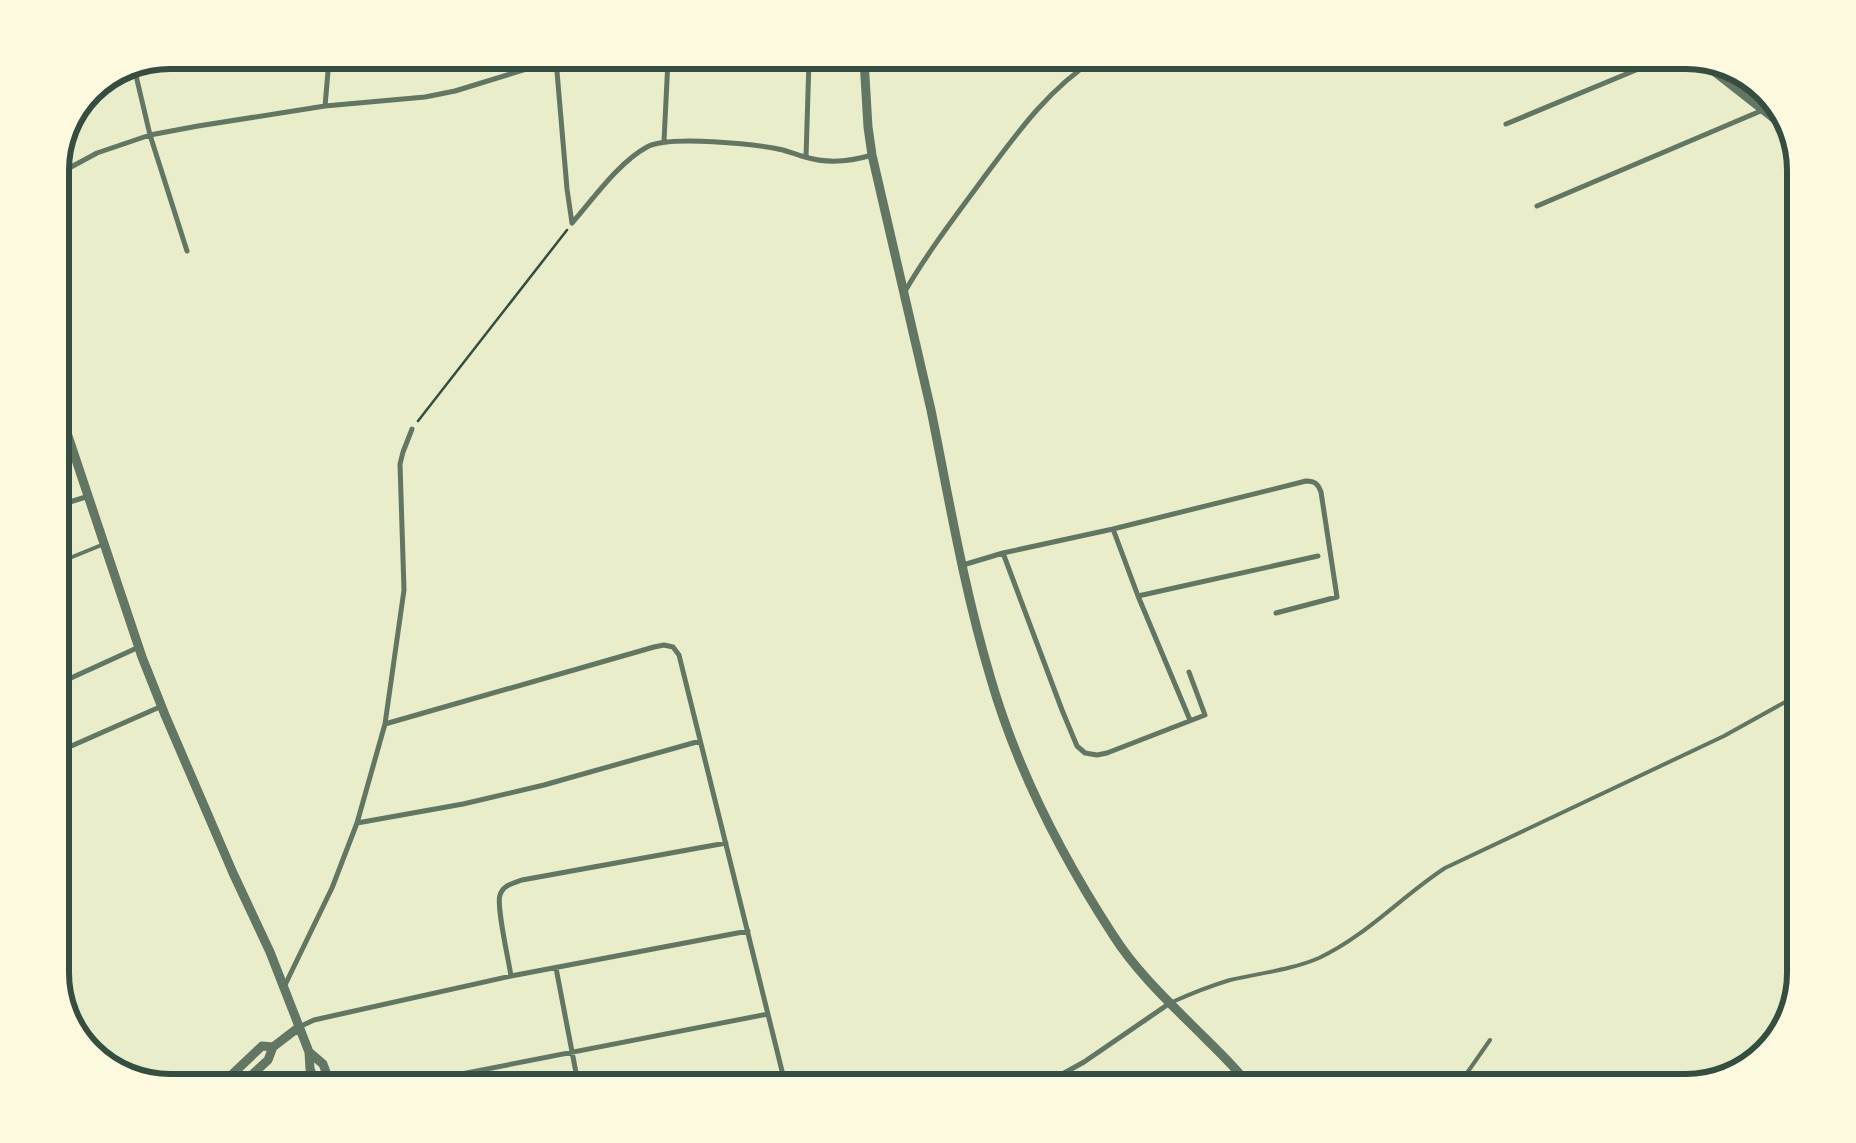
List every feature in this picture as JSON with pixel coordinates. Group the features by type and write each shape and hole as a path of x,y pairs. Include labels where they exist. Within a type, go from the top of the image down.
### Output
{"street":[{"path":"325,106 328,69"},
{"path":"69,168 97,153 150,135 325,106 425,97 456,91 527,69"},
{"path":"557,69 567,189 572,223"},
{"path":"664,141 668,69"},
{"path":"806,157 809,69"},
{"path":"865,69 868,127 888,228 990,678 1013,745 1038,802 1071,864 1114,936 1133,962 1170,1003 1239,1074"},
{"path":"904,294 934,245 1020,129 1067,79 1081,69"},
{"path":"1506,124 1638,69"},
{"path":"1716,73 1773,117"},
{"path":"136,74 150,135 187,251"},
{"path":"1537,206 1763,110"},
{"path":"572,223 605,184 634,156 648,146 664,141 709,142 777,149 806,157 843,162 873,159"},
{"path":"283,987 332,888 357,823 385,724 404,590 400,464 412,429"},
{"path":"69,438 163,711 283,987 309,1052 312,1074"},
{"path":"69,458 75,456"},
{"path":"963,565 1003,553 1113,529 1306,481 1313,481 1318,485 1320,492 1337,598 1276,613"},
{"path":"69,503 89,496"},
{"path":"1113,529 1138,596 1190,720"},
{"path":"1003,553 1062,710 1077,746 1085,753 1097,756 1107,753 1205,715 1189,672"},
{"path":"1138,596 1318,556"},
{"path":"385,724 664,645 673,647 679,655 784,1074"},
{"path":"69,679 139,646"},
{"path":"69,748 163,711"},
{"path":"357,823 463,804 534,787 700,741"},
{"path":"511,976 500,906 500,894 508,885 522,880 726,843"},
{"path":"253,1074 268,1060 273,1047 299,1027 314,1020 511,976 748,931"},
{"path":"556,968 576,1074"},
{"path":"1062,1074 1084,1062 1170,1003"},
{"path":"461,1074 768,1014"},
{"path":"232,1074 262,1046 273,1047"},
{"path":"309,1052 323,1064 327,1074"}],"lane":[{"path":"69,558 104,544"},
{"path":"1170,1003 1223,982 1293,967 1342,946 1424,882 1446,868 1724,736 1787,701"},
{"path":"1466,1074 1490,1040"}],"path":[{"path":"412,429 572,223"}]}
